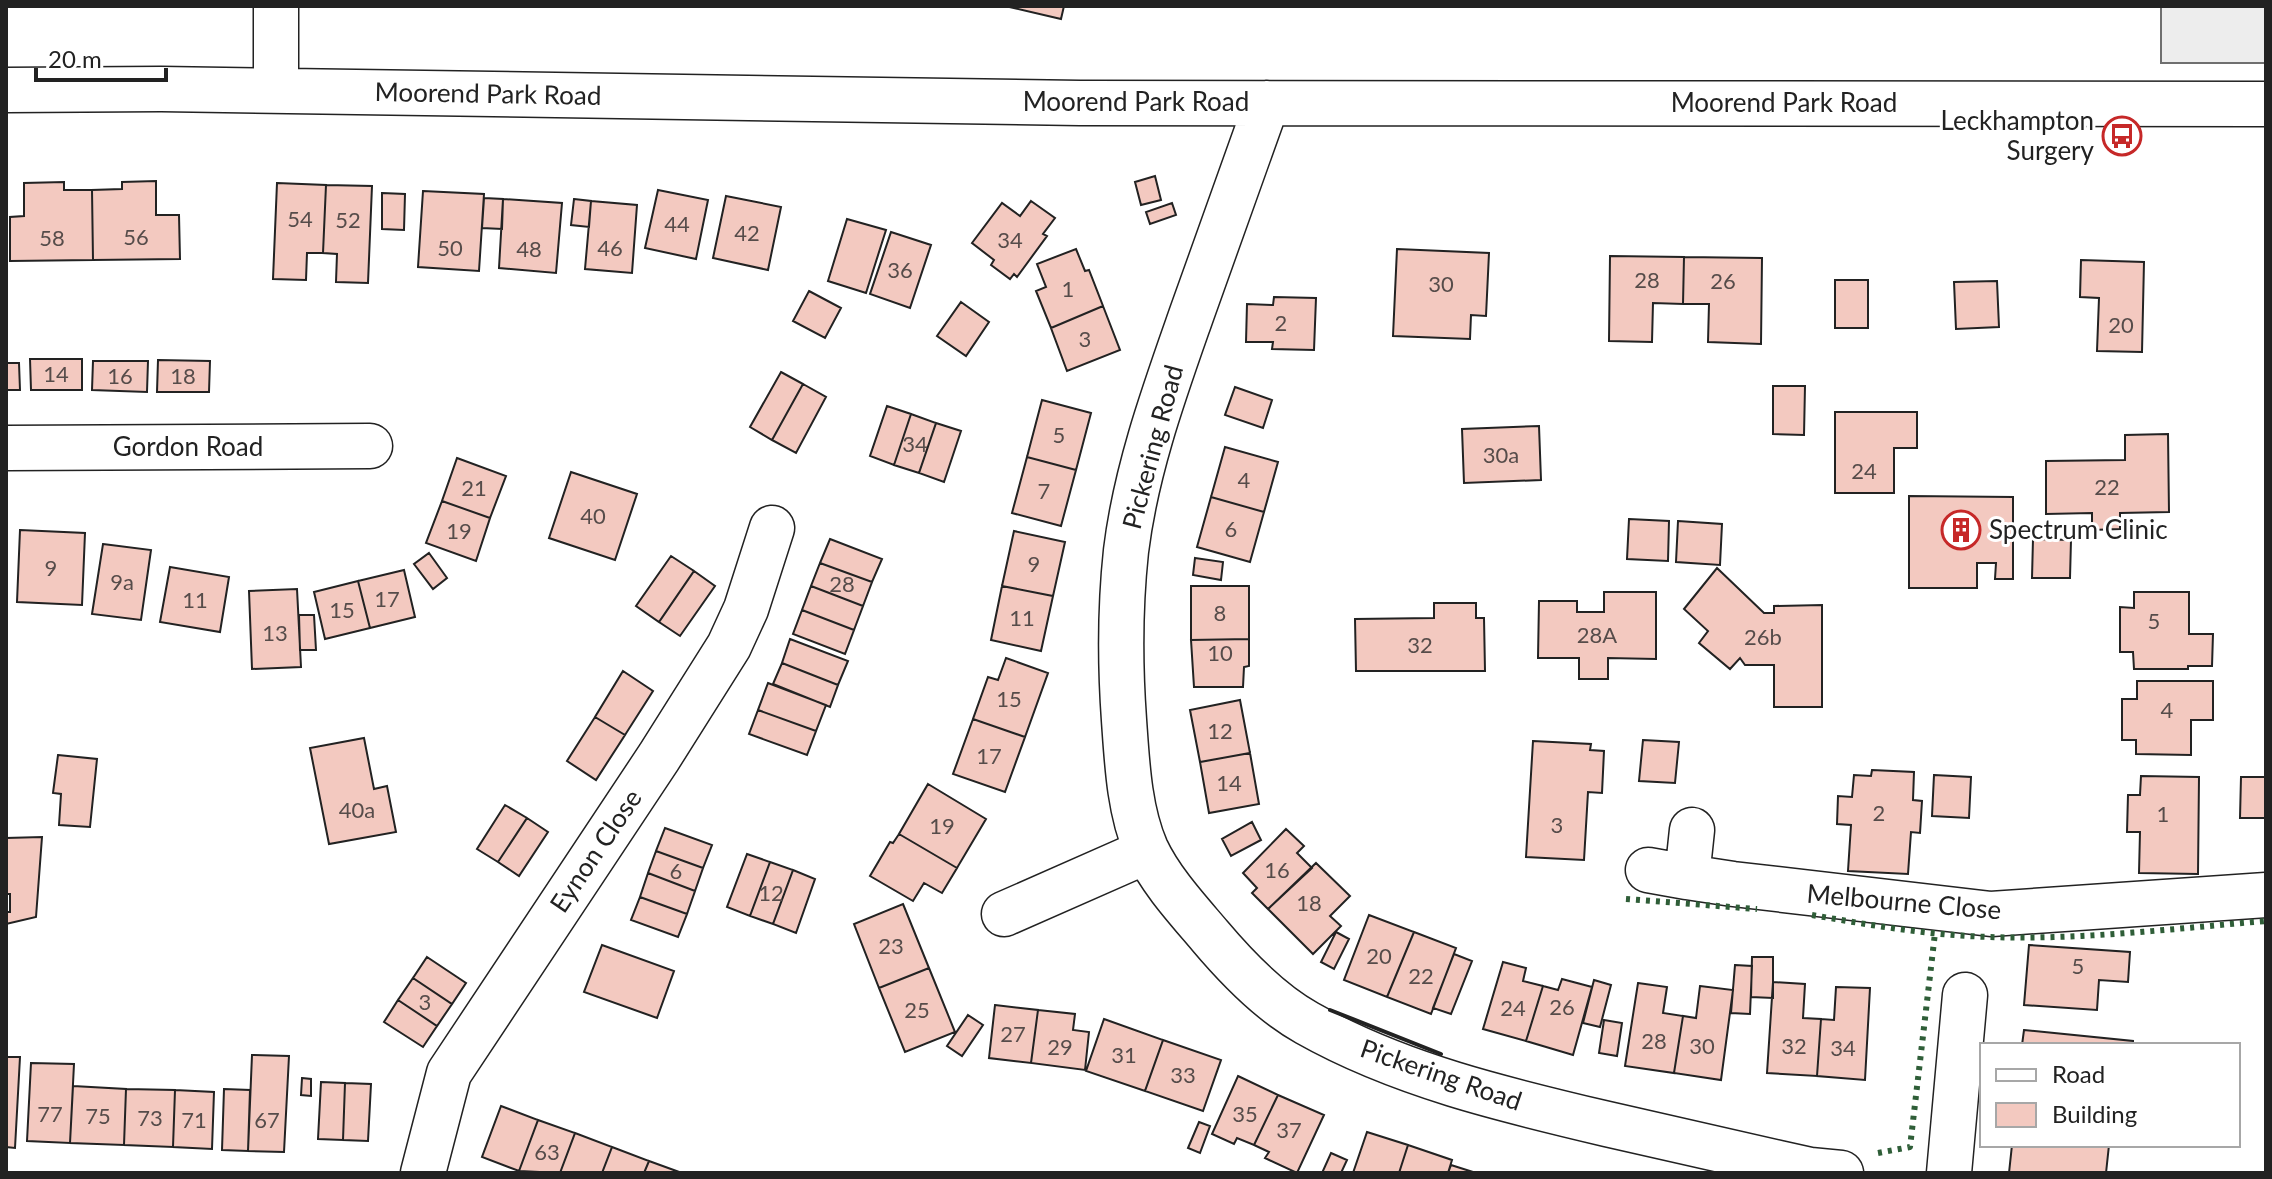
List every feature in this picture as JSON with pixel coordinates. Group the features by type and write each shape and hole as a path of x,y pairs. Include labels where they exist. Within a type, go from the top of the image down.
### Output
{"street":[{"path":"276,6 276,91"},
{"name":"Moorend Park Road","path":"6,90 1267,103 2266,104"},
{"name":"Pickering Road","path":"1267,103 1158,412 1138,482 1127,549 1121,640 1125,732 1135,811 1147,851 1193,917 1245,973 1303,1021 1335,1037 1420,1072 1514,1102 1825,1172"},
{"name":"Gordon Road","path":"6,448 370,446"},
{"name":"Eynon Close","path":"423,1173 449,1073 729,646 746,609 772,528"},
{"name":"Melbourne Close","path":"1692,830 1668,873 1733,884 1991,914 2266,895"},
{"path":"1004,914 1147,851"},
{"path":"1949,1173 1965,995"}],"shaded area":[{"path":"2161,6 2266,6 2266,63 2161,63"}],"building":[{"path":"1005,6 1064,6 1061,19"},
{"path":"1155,176 1161,200 1141,205 1135,182"},
{"path":"156,181 156,215 179,215 180,259 93,260 92,190 122,189 122,182"},
{"path":"64,182 64,190 92,190 93,260 10,261 10,217 24,216 24,183"},
{"path":"277,183 326,185 323,253 307,253 306,280 273,279"},
{"path":"326,185 372,186 368,283 336,282 337,254 323,253"},
{"path":"658,190 708,200 696,259 645,248"},
{"path":"423,191 484,194 479,271 418,267"},
{"path":"382,193 405,194 404,230 382,229"},
{"path":"726,196 781,207 768,270 713,258"},
{"path":"484,198 503,199 502,229 482,228"},
{"path":"503,199 562,203 556,273 499,268"},
{"path":"574,199 591,201 589,227 571,225"},
{"path":"591,201 637,205 632,273 585,269"},
{"path":"1031,201 1055,218 1043,234 1047,236 1017,277 1014,274 1010,279 991,265 994,260 972,243 1002,203 1020,216"},
{"path":"1172,203 1176,215 1150,224 1146,212"},
{"path":"847,219 886,230 866,293 828,281"},
{"path":"891,232 931,245 910,308 870,294"},
{"path":"1076,249 1085,271 1089,270 1103,306 1051,328 1036,291 1046,287 1037,264"},
{"path":"1397,249 1489,253 1486,316 1471,315 1470,339 1393,336"},
{"path":"1610,256 1684,257 1683,304 1653,303 1652,342 1609,341"},
{"path":"1684,257 1762,258 1761,344 1708,342 1709,304 1683,304"},
{"path":"2081,260 2144,262 2142,352 2097,351 2099,298 2080,297"},
{"path":"1835,280 1868,280 1868,328 1835,328"},
{"path":"1997,281 1999,327 1956,329 1954,282"},
{"path":"809,291 841,308 825,338 793,321"},
{"path":"1274,297 1316,298 1314,350 1272,349 1273,342 1246,342 1247,304 1273,305"},
{"path":"961,302 989,322 966,356 937,336"},
{"path":"1103,306 1120,350 1067,371 1051,328"},
{"path":"30,359 82,359 82,390 31,390"},
{"path":"158,360 210,361 209,392 157,392"},
{"path":"93,361 148,361 147,392 92,390"},
{"path":"6,363 19,363 20,390 6,390"},
{"path":"781,372 803,384 772,440 750,427"},
{"path":"803,384 826,397 796,453 772,440"},
{"path":"1773,386 1805,386 1804,435 1773,434"},
{"path":"1235,387 1272,400 1263,428 1225,415"},
{"path":"1042,400 1091,413 1076,470 1027,457"},
{"path":"887,406 911,414 894,465 870,456"},
{"path":"1835,412 1917,412 1917,448 1894,448 1894,493 1835,493"},
{"path":"911,414 936,423 919,473 894,465"},
{"path":"936,423 961,431 944,482 919,473"},
{"path":"1539,426 1541,480 1464,483 1462,429"},
{"path":"2168,434 2169,512 2120,513 2120,529 2092,530 2092,513 2046,514 2046,461 2125,460 2125,435"},
{"path":"1225,447 1278,462 1264,512 1211,497"},
{"path":"1027,457 1076,470 1061,526 1012,513"},
{"path":"457,458 506,476 490,518 442,501"},
{"path":"571,472 637,494 615,560 549,538"},
{"name":"Spectrum Clinic","path":"1909,496 2013,497 2013,579 1995,579 1996,563 1977,563 1977,588 1909,588"},
{"path":"1211,497 1264,512 1250,562 1197,547"},
{"path":"442,501 490,518 476,561 426,543"},
{"path":"1629,519 1669,521 1668,561 1627,559"},
{"path":"1678,521 1722,524 1720,565 1676,562"},
{"path":"20,530 85,533 82,605 17,602"},
{"path":"1014,531 1065,542 1053,596 1002,586"},
{"path":"830,539 882,559 872,582 820,563"},
{"path":"2033,539 2071,540 2070,578 2032,578"},
{"path":"103,544 151,550 141,620 92,614"},
{"path":"429,553 447,578 433,589 414,564"},
{"path":"671,556 694,571 659,622 636,606"},
{"path":"1195,558 1223,562 1221,580 1193,575"},
{"path":"820,563 872,582 863,606 811,586"},
{"path":"170,567 229,577 220,632 160,622"},
{"path":"1717,568 1764,613 1774,613 1774,606 1822,605 1822,707 1774,707 1774,665 1745,665 1740,658 1730,669 1699,643 1708,631 1684,609"},
{"path":"404,570 415,617 370,628 358,581"},
{"path":"694,571 715,586 680,636 659,622"},
{"path":"358,581 370,628 325,639 314,592"},
{"path":"811,586 863,606 854,630 802,610"},
{"path":"1002,586 1053,596 1041,651 991,640"},
{"path":"1191,586 1249,586 1249,639 1191,640"},
{"path":"297,589 301,667 252,669 249,591"},
{"path":"1604,592 1656,592 1656,659 1608,658 1608,679 1579,679 1579,658 1538,658 1539,601 1577,601 1577,612 1604,612"},
{"path":"2134,592 2189,592 2189,634 2213,634 2212,666 2134,669 2133,652 2120,652 2120,607 2134,608"},
{"path":"1434,603 1476,603 1476,618 1484,618 1485,671 1356,671 1355,619 1434,618"},
{"path":"802,610 854,630 845,654 793,634"},
{"path":"299,615 314,615 316,650 300,650"},
{"path":"790,639 848,661 838,685 782,663"},
{"path":"1249,639 1249,666 1244,667 1243,687 1194,687 1191,640"},
{"path":"1006,658 1048,673 1025,737 973,719 988,677 998,680"},
{"path":"782,663 838,685 830,707 773,684"},
{"path":"623,671 653,691 625,735 595,717"},
{"path":"2137,681 2213,681 2213,720 2191,720 2191,755 2136,754 2136,740 2122,740 2122,699 2137,699"},
{"path":"768,683 826,705 816,731 758,710"},
{"path":"1240,700 1250,753 1200,762 1190,710"},
{"path":"758,710 816,731 807,755 749,734"},
{"path":"595,717 625,735 596,780 567,761"},
{"path":"973,719 1025,737 1005,792 953,774"},
{"path":"364,738 374,789 387,786 396,832 329,844 310,748"},
{"path":"1643,740 1679,742 1675,783 1639,781"},
{"path":"1533,741 1591,744 1590,750 1604,751 1602,793 1588,792 1584,860 1526,857"},
{"path":"1250,753 1259,804 1209,813 1200,762"},
{"path":"58,755 97,759 90,827 59,825 61,794 53,793"},
{"path":"1872,770 1914,772 1913,800 1922,801 1920,833 1911,832 1908,874 1848,871 1851,825 1837,824 1838,796 1852,797 1854,775 1871,776"},
{"path":"1934,775 1971,777 1969,818 1932,816"},
{"path":"2141,776 2199,777 2198,874 2139,873 2140,832 2127,832 2128,795 2140,795"},
{"path":"2241,777 2266,777 2266,818 2240,818"},
{"path":"928,784 986,819 957,868 899,834"},
{"path":"505,805 527,818 498,862 477,849"},
{"path":"527,818 548,832 519,876 498,862"},
{"path":"1252,822 1261,840 1231,856 1222,839"},
{"path":"665,828 712,845 703,868 656,851"},
{"path":"1286,829 1304,846 1297,853 1312,868 1268,909 1252,893 1257,888 1243,873"},
{"path":"899,834 957,868 942,893 924,883 913,901 870,876 890,842 893,843"},
{"path":"42,837 36,917 6,924 10,894 6,894 6,838"},
{"path":"656,851 703,868 695,891 648,873"},
{"path":"747,854 770,862 750,916 727,907"},
{"path":"770,862 793,870 773,924 750,916"},
{"path":"1316,863 1350,896 1330,916 1341,926 1313,954 1268,909"},
{"path":"793,870 815,879 796,933 773,924"},
{"path":"648,873 695,891 687,914 640,897"},
{"path":"640,897 687,914 678,937 631,920"},
{"path":"903,904 929,968 879,988 854,924"},
{"path":"1369,915 1414,932 1387,997 1344,980"},
{"path":"1336,932 1349,939 1334,969 1321,962"},
{"path":"1414,932 1456,948 1431,1014 1387,997"},
{"path":"602,945 674,971 657,1018 584,992"},
{"path":"2029,945 2130,952 2128,982 2099,980 2097,1010 2024,1005"},
{"path":"1454,954 1472,961 1451,1014 1433,1008"},
{"path":"427,957 466,983 452,1004 413,978"},
{"path":"1752,957 1773,957 1773,998 1751,997"},
{"path":"1503,962 1526,968 1523,981 1543,986 1526,1041 1483,1029"},
{"path":"1735,965 1752,966 1750,1014 1731,1013"},
{"path":"929,968 955,1032 905,1052 879,988"},
{"path":"413,978 452,1004 437,1026 398,1000"},
{"path":"1562,979 1592,987 1573,1055 1526,1041 1543,986 1558,990"},
{"path":"1594,980 1611,985 1600,1027 1583,1023"},
{"path":"1773,982 1805,984 1803,1018 1821,1019 1817,1076 1767,1073"},
{"path":"1638,983 1667,987 1663,1013 1683,1016 1674,1073 1625,1066"},
{"path":"1700,986 1733,990 1721,1080 1674,1073 1683,1016 1696,1018"},
{"path":"1836,987 1870,988 1865,1080 1817,1076 1821,1019 1834,1020"},
{"path":"398,1000 437,1026 423,1047 384,1022"},
{"path":"995,1005 1038,1010 1031,1063 989,1058"},
{"path":"1038,1010 1075,1014 1073,1030 1089,1032 1085,1070 1031,1063"},
{"path":"968,1015 983,1025 962,1056 947,1046"},
{"path":"1104,1019 1163,1040 1145,1091 1086,1071"},
{"path":"1604,1020 1622,1023 1617,1056 1599,1053"},
{"path":"2024,1030 2133,1041 2133,1043 2022,1043"},
{"path":"1163,1040 1221,1060 1203,1111 1145,1091"},
{"path":"252,1055 289,1056 284,1152 248,1151"},
{"path":"6,1057 20,1057 15,1148 6,1147"},
{"path":"31,1063 74,1064 70,1143 27,1141"},
{"path":"1238,1076 1278,1095 1254,1145 1237,1138 1234,1144 1212,1134"},
{"path":"302,1078 311,1079 311,1096 301,1095"},
{"path":"321,1082 345,1083 343,1140 318,1139"},
{"path":"345,1083 371,1084 368,1141 343,1140"},
{"path":"73,1086 126,1089 124,1145 70,1143"},
{"path":"126,1089 175,1090 173,1147 124,1145"},
{"path":"224,1089 250,1090 248,1151 222,1150"},
{"path":"175,1090 214,1092 212,1149 173,1147"},
{"path":"1278,1095 1324,1115 1297,1173 1265,1158 1269,1152 1254,1145"},
{"path":"501,1106 538,1120 519,1171 482,1157"},
{"path":"538,1120 575,1133 560,1173 519,1171"},
{"path":"1199,1122 1210,1126 1200,1153 1188,1148"},
{"path":"1367,1132 1408,1145 1399,1173 1353,1173"},
{"path":"575,1133 612,1147 602,1173 560,1173"},
{"path":"1408,1145 1452,1160 1448,1173 1399,1173"},
{"path":"612,1147 649,1161 644,1173 602,1173"},
{"path":"2012,1147 2109,1147 2106,1173 2009,1173"},
{"path":"1331,1153 1347,1160 1341,1173 1322,1173"},
{"path":"649,1161 682,1173 644,1173"},
{"path":"1451,1165 1473,1172 1448,1173"}],"hedge":[{"path":"1626,899 1757,909"},
{"path":"1812,915 1929,933 2005,937 2117,934 2266,921"},
{"path":"1878,1153 1910,1147 1935,933"}],"wall":[{"path":"1330,1010 1441,1054"}],"place":[{"name":"Leckhampton Surgery","path":"2122,136"},
{"name":"Spectrum Clinic","path":"1961,530"}]}
